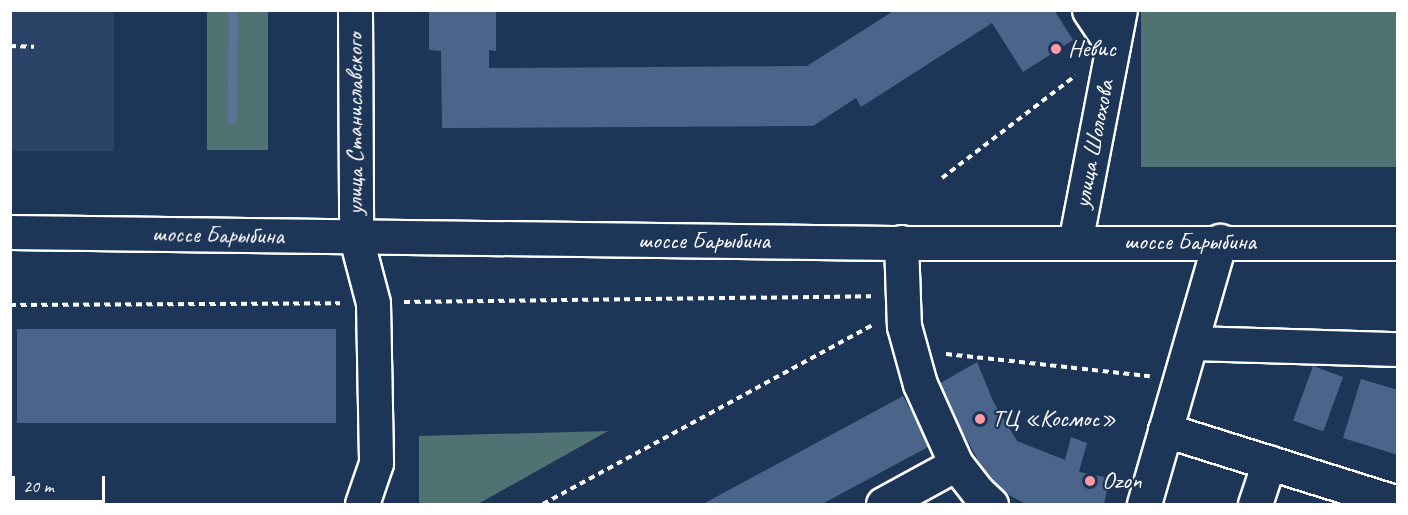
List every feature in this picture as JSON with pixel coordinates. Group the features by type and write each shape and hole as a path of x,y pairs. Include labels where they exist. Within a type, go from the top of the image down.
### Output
{"main road":[{"name":"улица Станиславского","path":"355,10 356,238 373,303 376,463 362,504"},
{"path":"1089,10 1113,46"},
{"name":"улица Шолохова","path":"1075,243 1120,10"},
{"name":"шоссе Барыбина","path":"10,232 356,238 1398,243"},
{"path":"1144,504 1220,241"},
{"path":"901,242 904,326 909,350 920,384 956,464 979,500"},
{"path":"1191,343 1398,349"},
{"path":"1165,430 1398,502"},
{"path":"1256,504 1269,462"},
{"path":"883,504 956,464"}],"path":[{"path":"10,46 34,47"},
{"path":"942,178 1113,46"},
{"path":"10,305 902,296"},
{"path":"543,504 874,324"},
{"path":"909,350 1180,379"}],"shaded area":[{"path":"10,11 114,11 114,151 10,151"}],"green space":[{"path":"207,11 268,11 268,150 207,150"},
{"path":"1141,11 1397,11 1397,167 1141,167"},
{"path":"608,431 478,504 419,504 419,436"}],"building":[{"path":"429,10 496,10 496,51 489,50 489,68 807,66 895,10 1054,10 1073,40 1023,72 992,23 861,107 856,98 813,126 442,128 441,51 429,50"},
{"path":"17,329 336,329 336,423 17,423"},
{"name":"ТЦ «Космос»","path":"977,362 993,401 1017,441 1065,460 1071,437 1087,443 1079,472 1110,478 1104,504 1026,504 1009,495 984,471 937,385"},
{"path":"1313,366 1343,377 1323,431 1293,421"},
{"path":"1361,379 1398,390 1398,455 1343,438"},
{"path":"903,396 930,446 822,504 703,504"}],"waterway":[{"path":"232,119 233,10"}],"place":[{"name":"Невис","path":"1056,49"},
{"name":"ТЦ «Космос»","path":"980,419"},
{"name":"Ozon","path":"1090,481"}]}
